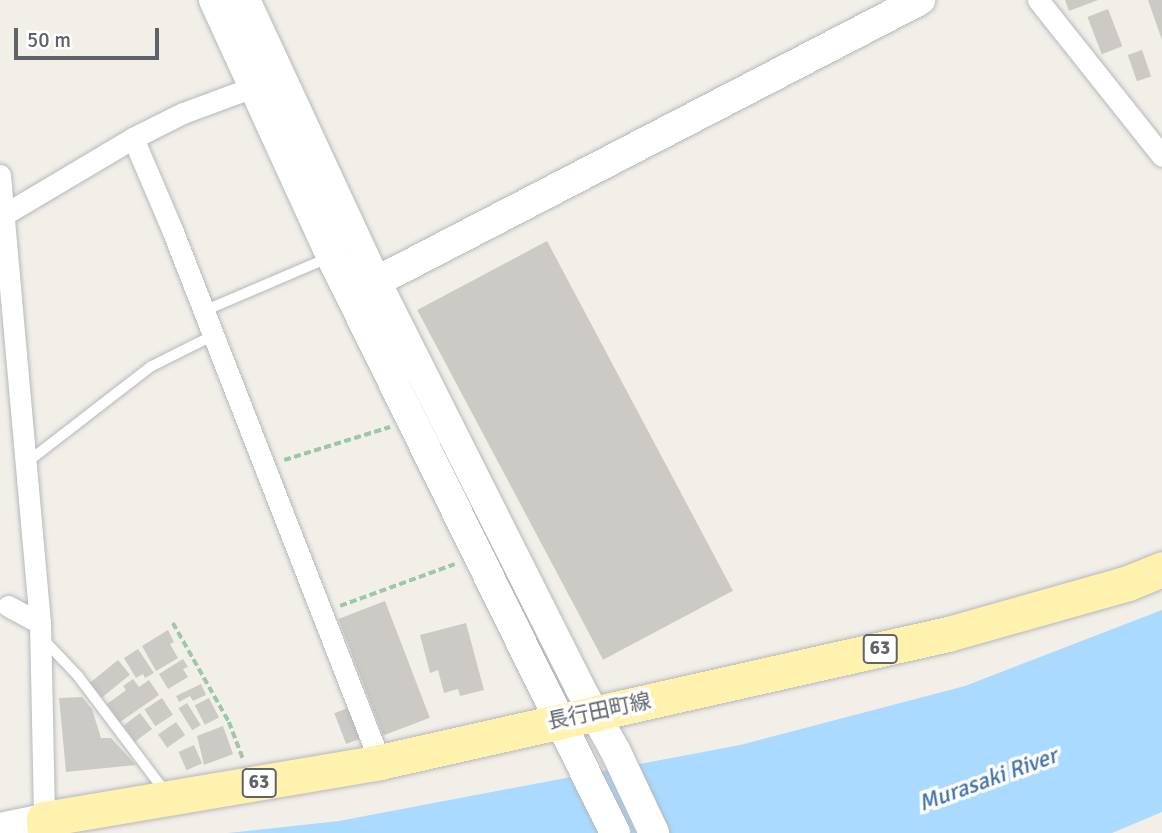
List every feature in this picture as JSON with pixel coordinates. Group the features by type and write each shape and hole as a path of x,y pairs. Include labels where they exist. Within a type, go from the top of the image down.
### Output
{"main road":[{"name":"長行田町線","path":"44,826 171,799 380,762 948,634 1129,583 1162,569"}],"street":[{"path":"214,0 266,83 363,288 557,720 615,833"},
{"path":"244,0 266,83 331,256 363,288 615,750 654,833"},
{"path":"363,288 920,0"},
{"path":"1038,0 1162,156"},
{"path":"2,216 132,138 183,113 266,83"},
{"path":"132,138 214,335 380,762"},
{"path":"0,175 40,629 44,826 0,828"},
{"path":"3,605 40,629"}],"lane":[{"path":"204,311 331,256"},
{"path":"26,463 150,367 214,335"},
{"path":"40,629 171,799"}],"path":[{"path":"265,466 391,426"},
{"path":"322,613 460,562"},
{"path":"173,623 229,722 250,785"}],"water":[{"name":"Murasaki River","path":"1162,610 1162,812 1112,833 228,833 339,821 740,745 965,686"}],"building":[{"path":"1065,0 1098,0 1069,11"},
{"path":"1148,0 1162,0 1162,40"},
{"path":"1108,9 1122,46 1102,54 1087,17"},
{"path":"1142,50 1151,76 1137,81 1128,55"},
{"path":"547,241 733,591 603,660 417,310"},
{"path":"385,601 430,718 383,736 338,619"},
{"path":"466,623 484,690 460,696 458,689 444,693 438,670 430,673 420,635"},
{"path":"168,630 174,642 170,644 178,658 156,671 142,646"},
{"path":"138,649 154,673 145,678 143,674 136,678 124,658"},
{"path":"183,659 188,667 183,669 188,677 168,689 159,674"},
{"path":"118,660 130,675 102,697 90,683"},
{"path":"133,679 139,687 149,680 159,695 120,722 107,704 126,690 123,686"},
{"path":"201,684 206,695 193,701 190,696 179,702 176,696"},
{"path":"82,697 92,709 101,738 111,738 136,765 66,772 59,698"},
{"path":"162,698 173,715 155,726 144,709"},
{"path":"209,698 219,718 205,725 195,705"},
{"path":"187,703 201,725 192,730 179,708"},
{"path":"353,706 365,737 346,744 334,713"},
{"path":"140,713 152,729 135,742 123,726"},
{"path":"176,722 185,735 167,748 158,735"},
{"path":"223,726 233,754 204,765 197,736"},
{"path":"194,745 202,763 187,770 178,752"}]}
